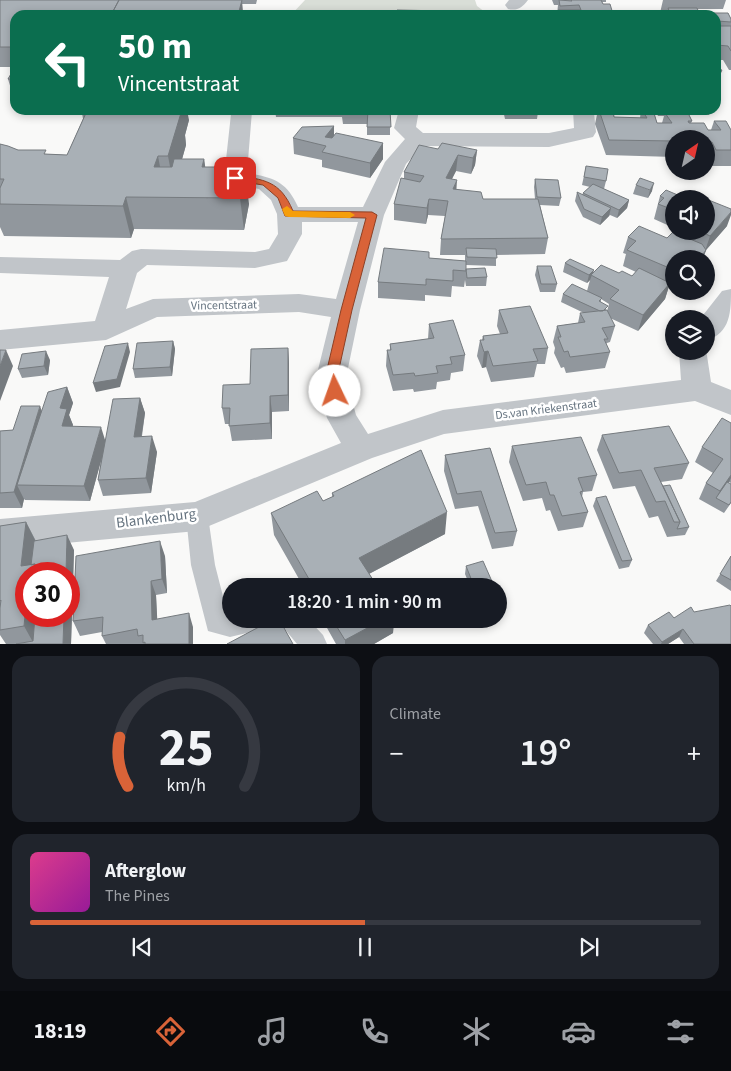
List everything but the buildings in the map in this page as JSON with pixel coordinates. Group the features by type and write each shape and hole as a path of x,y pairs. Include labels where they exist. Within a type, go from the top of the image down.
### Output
{"street":[{"path":"106,330 125,269 141,257 255,260 278,255 290,234 289,214 282,197 266,183 235,178 242,115"},
{"path":"408,115 405,128 417,139 549,140 585,132 583,115"},
{"path":"361,449 342,418 331,378 346,310 372,215 396,162 417,139"},
{"path":"289,214 372,215"},
{"path":"0,265 125,269"},
{"path":"715,319 731,298"},
{"name":"Vincentstraat","path":"0,340 106,330 153,308 299,303 346,310"},
{"path":"694,360 696,389 731,403"},
{"name":"Ds.van Kriekenstraat","path":"361,449 443,422 696,389"},
{"name":"Blankenburg","path":"0,534 196,516 361,449"}],"lane":[{"path":"196,516 203,565 217,623 222,624"},
{"path":"300,628 314,644"}],"shaded area":[{"path":"305,0 475,0 477,6 482,10 296,10"}],"slow traffic":[{"path":"287,209 289,214 350,215"}],"route":[{"path":"235,178 266,183 282,197 289,214 372,215 346,310 331,378 335,391"}]}
